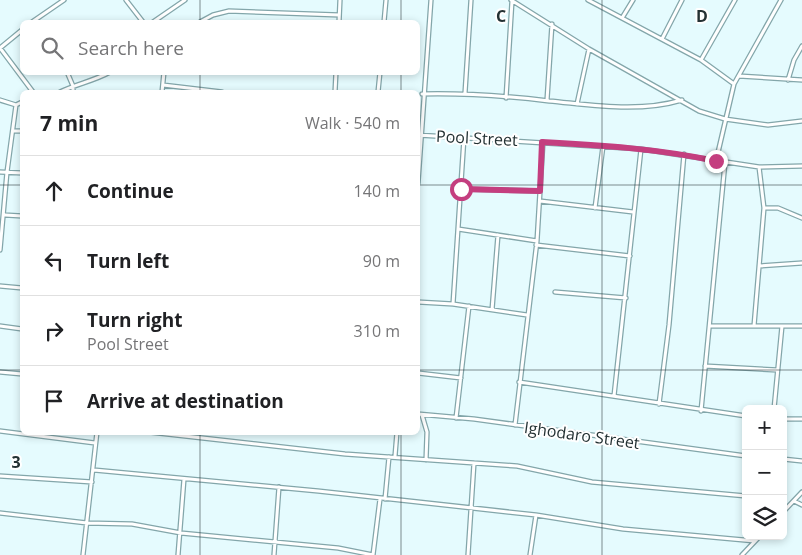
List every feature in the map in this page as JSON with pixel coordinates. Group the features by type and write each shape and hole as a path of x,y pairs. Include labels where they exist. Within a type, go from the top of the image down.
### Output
{"street":[{"path":"35,20 64,0"},
{"path":"126,0 141,20"},
{"path":"156,20 185,0"},
{"path":"339,20 340,0"},
{"path":"384,20 386,0"},
{"path":"420,121 430,0"},
{"path":"465,93 471,0"},
{"path":"506,98 512,0 589,49 700,110 725,119 768,126 802,121"},
{"path":"588,0 701,60 734,84"},
{"path":"622,18 632,0"},
{"path":"662,39 682,0"},
{"path":"701,60 735,0"},
{"path":"716,161 734,84 781,0"},
{"path":"204,20 213,15 229,11 339,15"},
{"path":"547,100 552,24"},
{"path":"20,32 0,48 20,75"},
{"path":"788,80 794,60 802,46"},
{"path":"577,104 589,49"},
{"path":"20,75 32,90"},
{"path":"68,75 73,90"},
{"path":"64,90 73,86 93,82 105,75"},
{"path":"162,90 164,75"},
{"path":"335,90 336,75"},
{"path":"378,90 380,75"},
{"path":"739,76 802,80"},
{"path":"163,86 202,90"},
{"path":"422,94 465,93 577,104 633,107 651,106 682,100"},
{"path":"0,100 16,105 20,103"},
{"path":"0,250 5,215 7,172 16,105"},
{"path":"14,131 20,132"},
{"name":"Pool Street","path":"420,135 641,149 760,167 802,166"},
{"path":"453,304 464,138"},
{"path":"515,425 540,202 542,142"},
{"path":"595,208 603,146"},
{"path":"614,396 641,149"},
{"path":"659,404 669,325 684,154"},
{"path":"701,411 725,162"},
{"path":"754,326 764,208 760,167"},
{"path":"0,172 20,173"},
{"path":"461,189 540,191"},
{"path":"540,202 633,212"},
{"path":"764,208 778,208 802,218"},
{"path":"5,215 20,216"},
{"path":"458,229 536,243 630,256"},
{"path":"492,310 498,235"},
{"path":"758,266 802,263"},
{"path":"0,286 20,288"},
{"path":"555,292 626,298"},
{"path":"420,302 453,304 527,315"},
{"path":"456,418 469,306"},
{"path":"0,326 20,329"},
{"path":"710,326 802,326"},
{"path":"774,405 782,326"},
{"path":"705,366 777,370"},
{"path":"0,372 20,374"},
{"path":"420,373 461,378"},
{"path":"519,382 701,411 742,416"},
{"path":"422,415 427,432 426,460"},
{"name":"Ighodaro Street","path":"422,415 515,425 742,455"},
{"path":"787,419 802,419"},
{"path":"0,431 20,434"},
{"path":"32,435 96,443"},
{"path":"83,555 97,435"},
{"path":"179,435 541,470 562,476 610,484 742,496"},
{"path":"395,456 397,435"},
{"path":"0,513 87,523 132,524 181,533 275,544 338,548 373,555 389,456"},
{"path":"787,460 802,461"},
{"path":"468,555 474,463"},
{"path":"94,470 279,487 536,515 623,529 755,541"},
{"path":"0,476 92,482"},
{"path":"178,555 184,479"},
{"path":"274,555 279,487"},
{"path":"787,508 802,492"},
{"path":"794,501 802,505"},
{"path":"530,555 536,515"},
{"path":"742,555 755,541"}],"route":[{"path":"461,189 540,191 542,142 641,149 684,154 716,161"}]}
